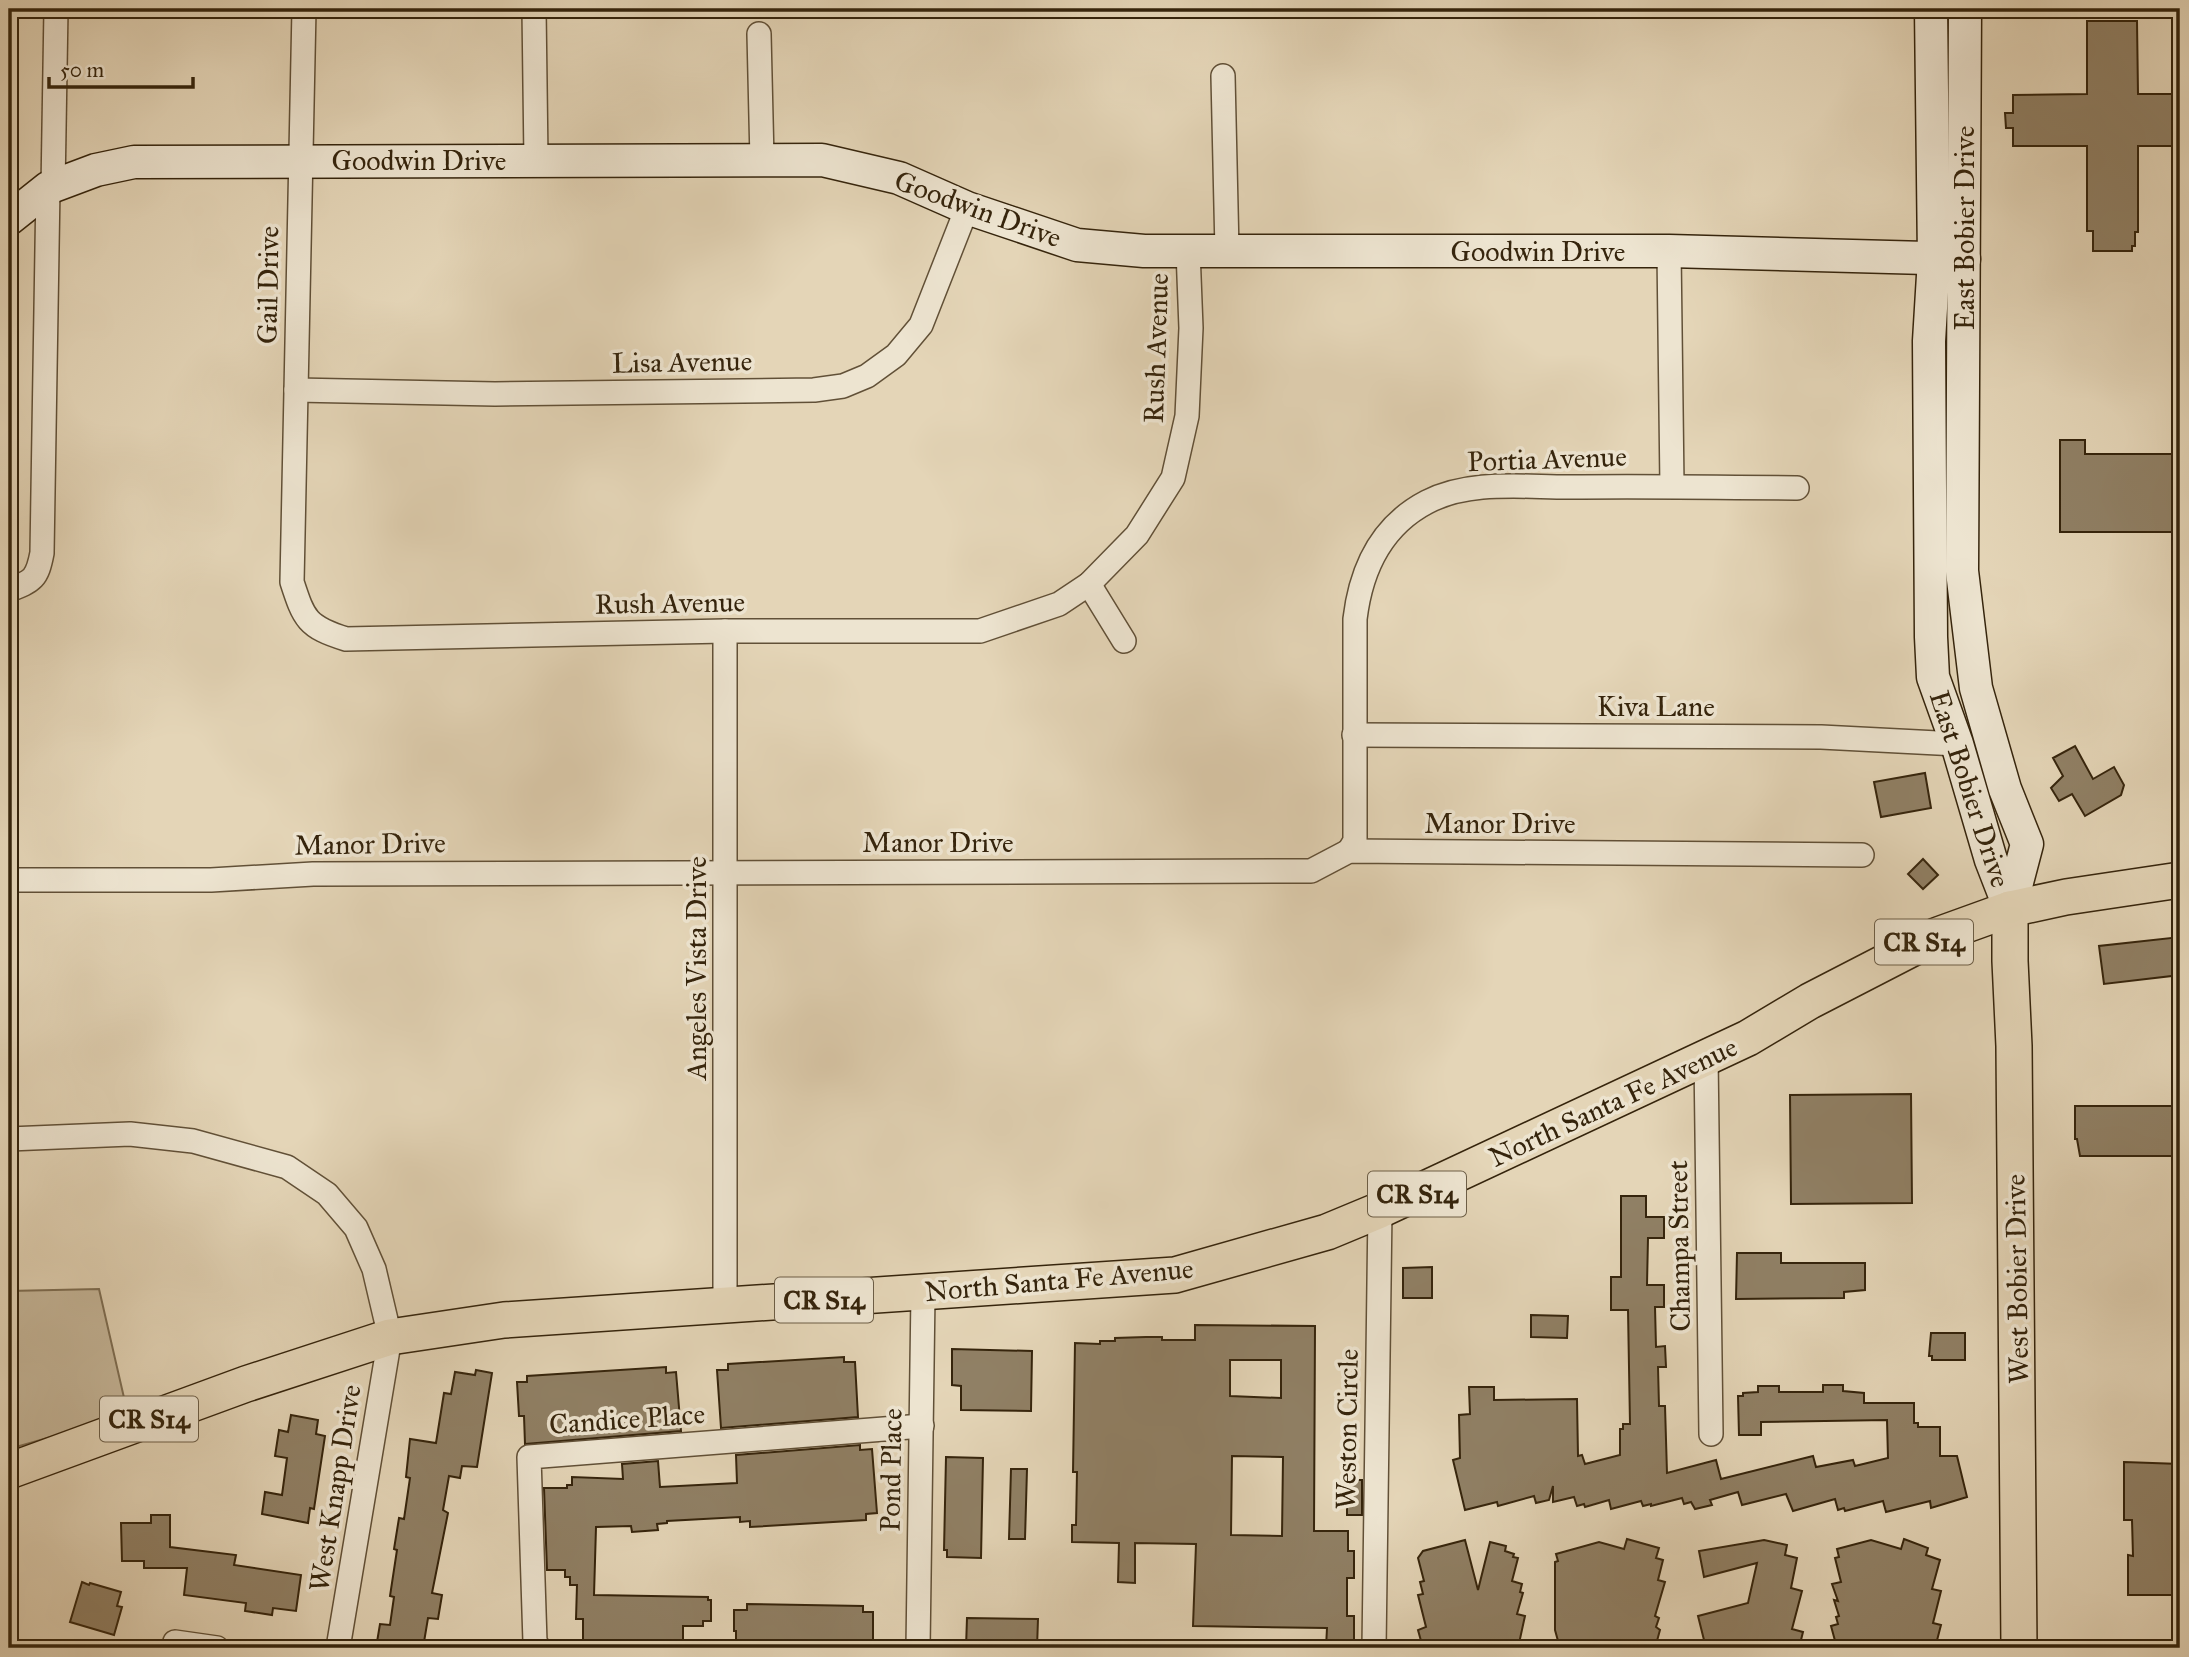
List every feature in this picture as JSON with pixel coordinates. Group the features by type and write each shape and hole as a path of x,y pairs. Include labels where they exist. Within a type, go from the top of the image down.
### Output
{"main road":[{"name":"North Santa Fe Avenue","path":"9,1471 246,1384 390,1336 504,1320 1175,1275 1327,1232 1380,1210 1748,1038 1810,1000 1938,935 2010,909 2066,897 2180,880"},
{"name":"West Bobier Drive","path":"2010,909 2014,1046 2019,1648"}],"street":[{"path":"9,590 30,582 38,572 42,553 56,9"},
{"name":"Gail Drive","path":"292,561 304,9"},
{"path":"534,9 536,160"},
{"name":"East Bobier Drive","path":"1931,9 1949,259 1962,571 1976,688 2006,789 2027,844 2010,909"},
{"name":"East Bobier Drive","path":"1965,9 1949,259 1929,341 1931,637 1933,677 2010,909"},
{"path":"759,34 762,160"},
{"path":"1223,76 1227,251"},
{"name":"Goodwin Drive","path":"9,219 50,188 96,170 134,162 822,160 899,178 967,208 1077,245 1144,251 1669,251 1949,259"},
{"name":"Lisa Avenue","path":"296,390 495,394 814,390 843,386 867,376 896,355 920,325 967,208"},
{"name":"Rush Avenue","path":"292,561 292,582 302,610 320,631 345,639 725,631 980,631 1059,604 1089,584 1137,535 1173,478 1187,416 1191,328 1188,251"},
{"path":"1669,251 1671,486"},
{"name":"Portia Avenue","path":"1349,851 1355,841 1355,618 1359,590 1375,549 1389,531 1426,502 1464,488 1797,488"},
{"path":"1089,584 1124,641"},
{"name":"Angeles Vista Drive","path":"725,631 725,1306"},
{"name":"Kiva Lane","path":"1354,735 1821,737 1957,744"},
{"name":"Manor Drive","path":"9,880 211,880 327,873 1311,871 1349,851 1862,855"},
{"name":"Champa Street","path":"1706,1057 1711,1434"},
{"path":"9,1139 131,1135 192,1141 287,1167 327,1194 356,1228 374,1269 390,1336"},
{"name":"Weston Circle","path":"1374,1648 1380,1210"},
{"name":"Pond Place","path":"918,1648 923,1294"},
{"name":"West Knapp Drive","path":"338,1648 390,1336"},
{"name":"Candice Place","path":"539,1648 535,1642 529,1457 922,1426"},
{"path":"175,1642 217,1648"}],"shaded area":[{"path":"99,1289 128,1415 9,1449 9,1291"}],"building":[{"path":"2087,21 2137,21 2138,94 2180,94 2180,146 2138,146 2138,232 2135,232 2135,246 2132,246 2132,251 2093,251 2093,231 2087,231 2087,146 2013,146 2013,128 2006,128 2005,113 2013,113 2013,95 2087,94"},
{"path":"2060,440 2085,440 2085,454 2180,454 2180,532 2060,532"},
{"path":"2075,746 2093,779 2114,767 2124,785 2121,795 2085,816 2072,794 2059,801 2051,788 2063,776 2053,758"},
{"path":"1925,773 1931,808 1881,817 1874,782"},
{"path":"1923,859 1938,875 1923,889 1908,874"},
{"path":"2180,937 2180,975 2104,984 2099,946"},
{"path":"1911,1094 1912,1203 1791,1204 1790,1095"},
{"path":"2075,1106 2180,1106 2180,1156 2080,1156 2075,1139"},
{"path":"1621,1196 1646,1196 1646,1217 1664,1217 1664,1238 1648,1238 1647,1285 1664,1285 1664,1307 1655,1307 1656,1347 1665,1346 1666,1367 1658,1367 1659,1406 1665,1406 1667,1473 1716,1460 1721,1479 1813,1456 1816,1467 1853,1460 1855,1466 1888,1458 1887,1420 1761,1422 1761,1435 1739,1435 1738,1396 1743,1396 1743,1393 1758,1392 1758,1386 1779,1386 1779,1392 1823,1392 1823,1385 1843,1385 1843,1391 1864,1393 1864,1403 1914,1403 1914,1423 1918,1423 1918,1427 1940,1427 1940,1456 1957,1456 1967,1497 1931,1508 1930,1501 1886,1512 1883,1501 1845,1511 1844,1508 1838,1510 1835,1499 1793,1511 1786,1494 1742,1505 1738,1492 1710,1500 1712,1505 1695,1509 1691,1502 1684,1504 1682,1498 1651,1506 1643,1506 1641,1501 1611,1509 1609,1500 1585,1507 1584,1504 1577,1506 1574,1497 1553,1502 1553,1486 1549,1500 1536,1503 1534,1496 1498,1506 1497,1502 1465,1510 1453,1460 1460,1458 1459,1415 1470,1414 1469,1387 1494,1387 1494,1400 1577,1399 1578,1456 1582,1455 1585,1464 1620,1455 1620,1429 1623,1429 1623,1424 1630,1424 1628,1310 1611,1310 1611,1277 1621,1277"},
{"path":"1737,1253 1781,1253 1781,1263 1865,1263 1865,1290 1844,1292 1844,1298 1736,1299"},
{"path":"1432,1267 1432,1298 1403,1298 1403,1268"},
{"path":"1531,1315 1568,1316 1567,1338 1531,1337"},
{"path":"1195,1325 1315,1326 1314,1531 1348,1531 1348,1551 1354,1551 1354,1578 1347,1578 1347,1616 1354,1616 1354,1643 1348,1643 1348,1648 1326,1648 1327,1628 1193,1626 1196,1544 1135,1543 1135,1583 1118,1582 1119,1543 1072,1542 1072,1525 1076,1525 1077,1472 1073,1472 1075,1343 1100,1344 1100,1341 1115,1341 1115,1338 1146,1337 1195,1340","holes":["1230,1360 1281,1360 1281,1398 1230,1396","1232,1456 1283,1457 1282,1536 1231,1535"]},
{"path":"1931,1333 1965,1333 1965,1360 1932,1360 1932,1356 1929,1356"},
{"path":"952,1349 1032,1351 1031,1411 961,1410 961,1386 952,1385"},
{"path":"844,1357 844,1362 855,1362 858,1417 721,1428 717,1370 728,1370 728,1364"},
{"path":"666,1367 666,1373 676,1372 681,1431 525,1444 524,1416 519,1416 517,1382 527,1382 527,1376"},
{"path":"476,1370 492,1373 477,1467 462,1466 460,1478 449,1476 443,1510 448,1513 432,1593 442,1595 438,1619 428,1618 423,1648 376,1648 380,1624 390,1625 394,1597 390,1596 397,1550 394,1549 399,1518 404,1519 410,1478 406,1477 410,1439 436,1443 444,1393 451,1394 455,1372 475,1375"},
{"path":"291,1415 318,1420 316,1434 325,1436 314,1509 310,1508 308,1523 262,1514 265,1492 282,1495 287,1458 275,1456 279,1430 288,1432"},
{"path":"860,1445 860,1450 872,1449 877,1513 866,1514 866,1520 750,1527 750,1521 740,1522 740,1517 667,1521 657,1524 658,1530 632,1532 631,1526 596,1527 594,1595 708,1597 708,1600 711,1600 711,1621 703,1621 703,1626 683,1626 683,1648 583,1648 583,1619 576,1619 577,1585 570,1585 570,1577 565,1577 565,1570 547,1570 544,1488 567,1488 567,1485 572,1485 572,1477 623,1479 622,1464 658,1461 660,1487 737,1483 736,1455"},
{"path":"946,1457 983,1458 981,1558 947,1557 947,1550 944,1550"},
{"path":"2124,1462 2180,1464 2180,1595 2128,1595 2128,1555 2133,1556 2132,1520 2124,1520"},
{"path":"1011,1469 1027,1469 1025,1539 1009,1539"},
{"path":"1347,1480 1362,1480 1362,1515 1347,1515"},
{"path":"151,1515 170,1515 170,1547 236,1555 234,1565 301,1575 296,1611 273,1608 272,1615 245,1611 246,1603 184,1595 187,1568 144,1568 144,1561 122,1561 121,1523 151,1523"},
{"path":"1627,1539 1659,1548 1656,1558 1663,1560 1658,1580 1665,1582 1655,1616 1659,1618 1656,1627 1660,1630 1655,1648 1560,1648 1555,1630 1556,1554 1599,1542 1624,1549"},
{"path":"1904,1539 1928,1548 1926,1555 1940,1560 1932,1589 1941,1591 1933,1623 1941,1625 1935,1648 1837,1648 1831,1626 1838,1624 1836,1617 1839,1616 1834,1600 1838,1601 1832,1584 1841,1582 1835,1558 1839,1557 1837,1549 1871,1540 1901,1549"},
{"path":"1465,1540 1478,1590 1490,1542 1506,1546 1505,1551 1518,1558 1512,1581 1522,1584 1520,1592 1523,1593 1517,1614 1525,1616 1518,1648 1423,1648 1418,1630 1426,1627 1418,1595 1423,1594 1420,1582 1424,1581 1418,1558 1423,1551"},
{"path":"1764,1540 1787,1545 1785,1555 1797,1558 1791,1588 1802,1591 1792,1629 1803,1632 1799,1648 1706,1648 1698,1616 1748,1603 1757,1563 1704,1577 1699,1551"},
{"path":"82,1582 121,1592 117,1606 122,1607 114,1635 70,1622"},
{"path":"747,1604 863,1606 863,1612 873,1612 873,1646 746,1648 746,1645 736,1644 734,1610 747,1610"},
{"path":"967,1618 1038,1619 1037,1648 966,1648"}]}
